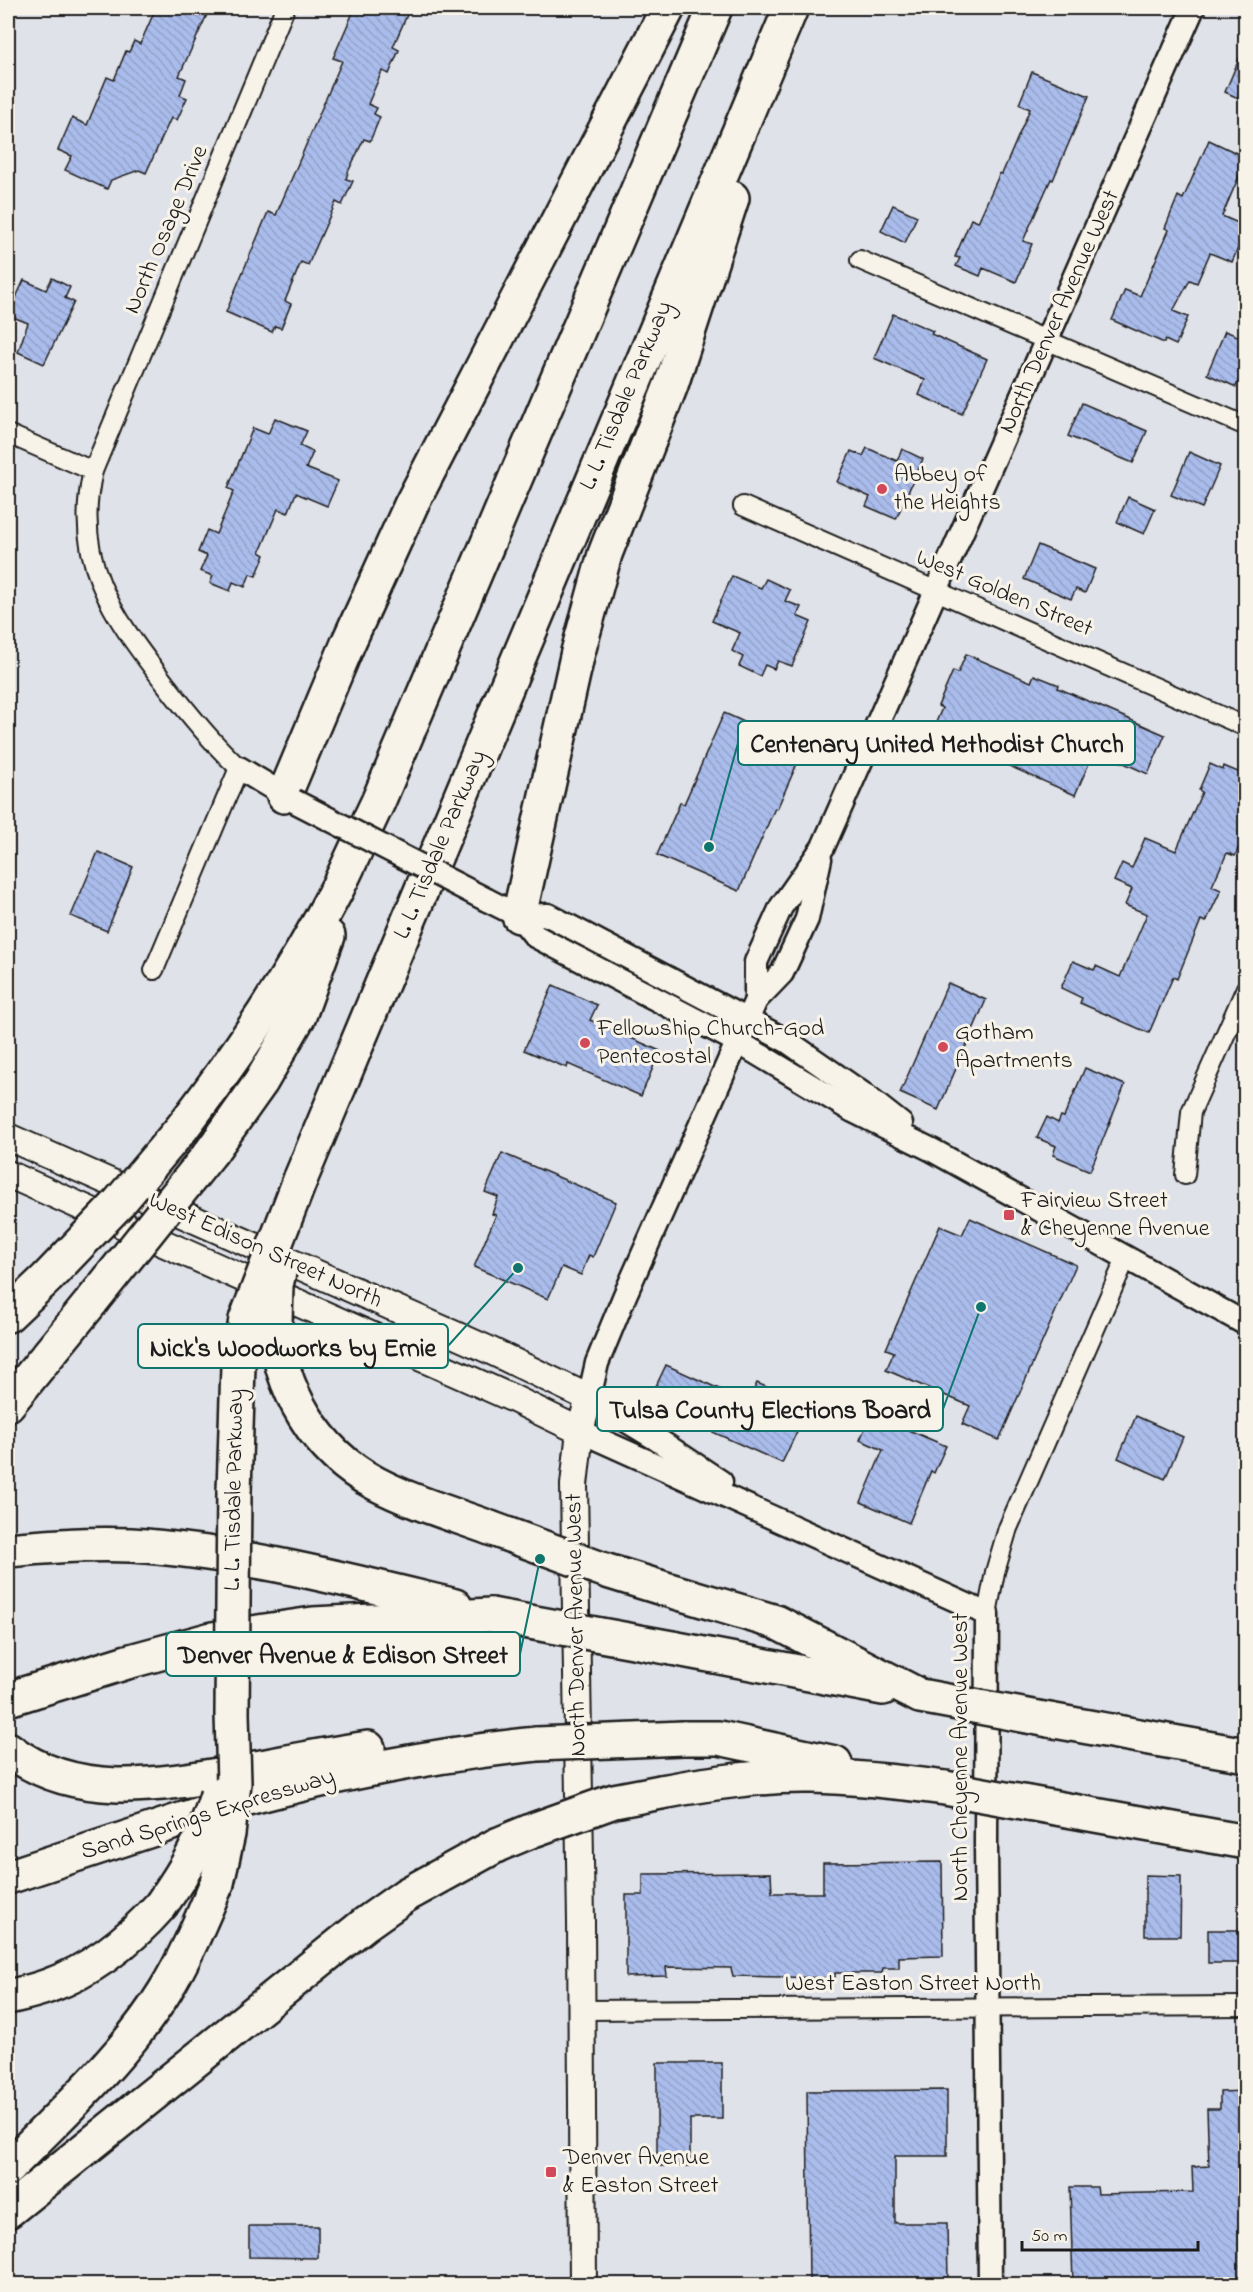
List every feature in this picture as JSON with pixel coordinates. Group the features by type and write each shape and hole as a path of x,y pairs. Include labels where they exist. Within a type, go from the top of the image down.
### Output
{"highway":[{"path":"289,798 348,641 411,505 668,8"},
{"path":"8,1315 117,1205 182,1128 232,1061 301,953 336,890 378,802 715,8"},
{"path":"519,916 578,652 605,554 671,385 792,8"},
{"name":"L. L. Tisdale Parkway","path":"232,1714 234,1491 238,1366 246,1320 300,1180 577,515 792,8"},
{"path":"8,1404 212,1151 261,1082 299,1016 378,802"},
{"path":"300,1180 276,1285 276,1344 290,1391 304,1416 322,1440 349,1466 396,1494 607,1571 776,1622 920,1695"},
{"path":"8,1550 78,1545 177,1549 304,1570 491,1615 1245,1755"},
{"path":"8,1699 127,1662 212,1639 313,1624 491,1615"},
{"path":"8,2168 135,2034 165,1991 186,1953 216,1883 228,1834 234,1783 232,1714"},
{"path":"8,1997 48,1986 93,1965 127,1940 161,1905 204,1835 217,1794 232,1714"},
{"name":"Sand Springs Expressway","path":"8,1877 169,1823 279,1790 431,1757 537,1744 719,1738 945,1788"},
{"path":"15,1754 72,1779 111,1786 141,1786 202,1778 408,1742 537,1744"},
{"path":"8,2211 365,1924 406,1895 497,1845 614,1801 714,1783 810,1776 878,1779 945,1788 1245,1842"}],"main road":[{"name":"West Edison Street North","path":"8,1137 487,1349 589,1398"},
{"name":"West Edison Street North","path":"8,1174 512,1398 580,1431"},
{"name":"North Denver Avenue West","path":"583,2284 574,1485 580,1431 589,1398"}],"street":[{"name":"North Osage Drive","path":"239,768 189,715 126,633 108,604 97,578 87,515 88,491 93,471 285,8"},
{"name":"North Denver Avenue West","path":"589,1398 597,1363 632,1279 752,1010 782,973 807,919 823,847 1193,8"},
{"path":"860,260 1245,426"},
{"path":"8,434 93,471"},
{"name":"West Golden Street","path":"743,506 1245,727"},
{"path":"154,970 239,768 289,798 519,916 535,936 738,1042 853,1111 932,1150 1245,1324"},
{"path":"519,916 548,915 752,1010 787,1041 863,1094 932,1150"},
{"path":"1185,1175 1191,1112 1245,988"},
{"name":"North Cheyenne Avenue West","path":"990,2284 987,1614 994,1572 1008,1528 1126,1258"},
{"name":"West Edison Street North","path":"589,1398 655,1438 769,1515"},
{"name":"West Edison Street North","path":"580,1431 987,1614"},
{"name":"West Easton Street North","path":"581,2010 1245,2007"}],"building":[{"path":"156,8 210,8 179,76 186,79 180,95 187,98 177,120 171,118 146,173 139,170 111,180 107,189 65,170 72,156 58,150 72,118 87,125 107,77 114,80 126,51 129,52 134,41 140,44"},
{"path":"355,8 410,8 393,47 399,50 389,74 382,71 368,104 377,108 374,114 380,117 370,141 364,139 348,172 346,179 353,181 342,205 336,202 308,265 301,262 285,301 291,304 281,328 275,326 272,332 226,312 268,212 276,215 342,61 333,58"},
{"path":"1245,45 1245,101 1225,92"},
{"path":"1032,72 1089,96 1053,180 1051,179 1023,241 1032,244 1016,282 983,268 980,276 956,266 960,258 955,257 971,219 978,222 1030,109 1019,104"},
{"path":"1209,140 1245,157 1245,162 1222,216 1245,226 1245,232 1232,262 1210,253 1197,283 1190,280 1173,311 1188,317 1176,345 1165,340 1164,343 1112,320 1125,290 1140,296 1169,230 1165,228 1178,196 1183,199"},
{"path":"893,205 917,216 905,243 881,231"},
{"path":"52,278 70,287 65,298 74,302 44,364 18,352 28,323 8,315 24,280 46,290"},
{"path":"893,314 933,331 931,334 987,359 962,414 919,395 925,380 874,358"},
{"path":"1225,331 1245,339 1245,366 1236,387 1207,374"},
{"path":"1082,403 1147,431 1133,463 1068,436"},
{"path":"275,418 307,431 300,446 313,452 306,468 338,481 327,506 296,493 288,513 278,509 260,552 265,555 256,576 250,574 245,587 233,582 230,591 210,583 213,576 200,571 207,556 198,552 207,530 216,534 234,491 228,488 253,428 268,434"},
{"name":"Abbey of the Heights","path":"867,448 897,461 902,449 923,459 896,519 866,506 870,497 837,482 851,451 863,456"},
{"path":"1189,452 1220,466 1202,508 1171,495"},
{"path":"1128,497 1155,509 1144,534 1117,522"},
{"path":"1038,545 1095,569 1085,593 1076,589 1071,599 1024,579"},
{"path":"732,576 761,588 766,579 790,590 785,601 801,607 797,616 811,622 792,666 778,661 774,669 765,665 760,676 739,666 743,657 732,651 740,633 712,621"},
{"path":"966,654 1031,682 1034,675 1059,685 1058,688 1165,735 1148,774 1095,750 1075,795 1000,762 1002,757 934,727 942,708 938,706 953,671 958,673"},
{"path":"724,713 804,748 739,891 657,855 680,803 684,804"},
{"path":"1210,764 1223,770 1224,766 1245,775 1245,833 1235,856 1227,853 1212,886 1221,890 1206,922 1201,920 1177,979 1173,977 1149,1033 1080,1003 1082,998 1061,988 1073,961 1094,970 1096,966 1120,977 1147,914 1125,905 1132,889 1114,881 1122,863 1132,868 1145,838 1176,851 1202,792 1199,790"},
{"path":"98,852 133,867 107,931 71,916"},
{"name":"Gotham Apartments","path":"948,983 986,1000 938,1110 900,1093"},
{"name":"Fellowship Church-God Pentecostal","path":"553,985 597,1005 590,1020 660,1051 641,1096 568,1064 567,1068 524,1050"},
{"path":"1085,1068 1125,1085 1090,1171 1053,1155 1056,1146 1037,1138 1047,1117 1058,1123 1061,1116 1064,1117"},
{"path":"502,1153 616,1202 593,1257 589,1255 581,1275 562,1267 548,1299 474,1267 496,1215 492,1214 498,1197 485,1192"},
{"path":"970,1218 1076,1265 999,1440 962,1424 970,1406 886,1370 894,1352 886,1349 940,1226 962,1235"},
{"path":"666,1365 748,1402 757,1383 778,1392 770,1411 800,1425 782,1463 648,1403"},
{"path":"871,1414 946,1446 934,1473 931,1471 909,1523 861,1502 883,1450 860,1440"},
{"path":"1136,1416 1183,1437 1165,1479 1118,1458"},
{"path":"942,1862 943,1956 899,1957 899,1968 883,1968 882,1973 835,1973 835,1978 733,1976 731,1968 666,1967 667,1976 626,1977 626,1895 643,1895 643,1874 771,1873 772,1893 823,1893 823,1863"},
{"path":"1145,1875 1181,1876 1180,1936 1145,1936"},
{"path":"1208,1930 1245,1930 1245,1963 1208,1963"},
{"path":"657,2063 722,2063 722,2119 690,2119 690,2166 657,2166"},
{"path":"947,2090 947,2156 895,2156 895,2223 947,2223 948,2284 809,2284 807,2091"},
{"path":"1245,2091 1245,2284 1073,2284 1070,2187 1097,2187 1098,2194 1193,2192 1192,2167 1209,2166 1207,2109 1220,2109 1220,2092"},
{"path":"249,2226 318,2226 318,2258 249,2257"}],"place":[{"name":"Abbey of the Heights","path":"882,489"},
{"name":"Centenary United Methodist Church","path":"709,847"},
{"name":"Fellowship Church-God Pentecostal","path":"585,1043"},
{"name":"Gotham Apartments","path":"943,1047"},
{"name":"Fairview Street & Cheyenne Avenue","path":"1009,1215"},
{"name":"Nick's Woodworks by Ernie","path":"518,1268"},
{"name":"Tulsa County Elections Board","path":"981,1307"},
{"name":"Denver Avenue & Edison Street","path":"540,1559"},
{"name":"Denver Avenue & Easton Street","path":"551,2172"}]}
